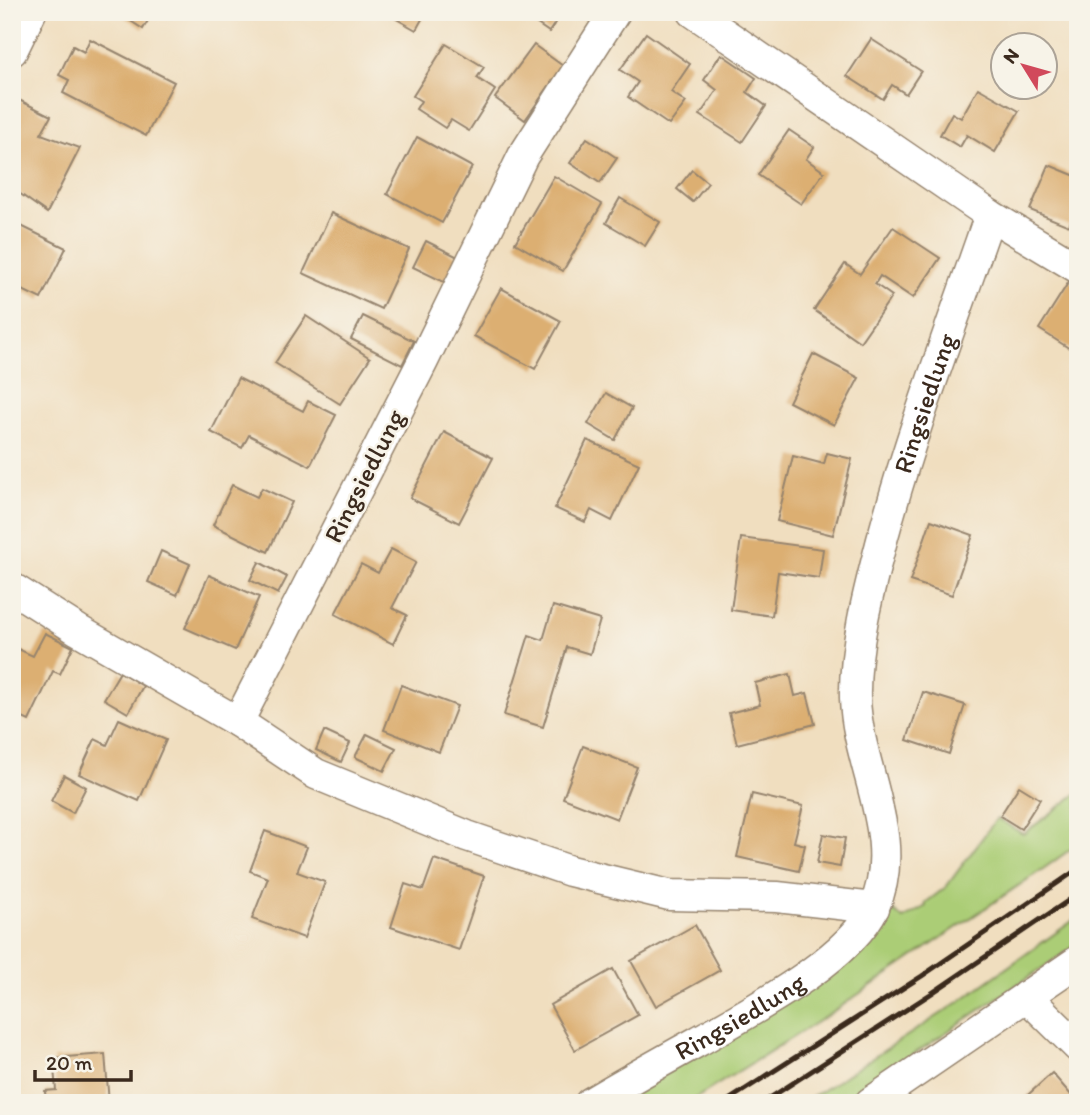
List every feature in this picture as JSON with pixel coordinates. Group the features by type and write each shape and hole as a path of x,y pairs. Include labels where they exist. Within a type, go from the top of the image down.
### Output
{"street":[{"path":"12,51 31,12"},
{"name":"Ringsiedlung","path":"239,722 423,361 523,156 615,12"},
{"path":"693,12 733,23 990,215 1078,268"},
{"name":"Ringsiedlung","path":"590,1103 737,1019 799,979 834,954 857,932 874,908 882,878 884,848 879,811 861,740 855,695 867,597 898,482 990,215"},
{"path":"12,588 78,631 239,722 316,774 467,836 570,871 669,895 777,897 874,908"},
{"path":"870,1103 1078,961"},
{"path":"1026,996 1078,1047"}],"green space":[{"path":"1078,793 1078,844 825,1017 688,1103 620,1103 865,943 894,911 903,919 926,906 925,903 946,887 997,818 1023,834"},
{"path":"1078,917 1078,944 841,1103 803,1103 953,1006"}],"building":[{"path":"117,12 153,12 143,29"},
{"path":"398,12 426,12 416,30 395,18"},
{"path":"520,12 562,12 549,32"},
{"path":"646,33 690,64 671,92 686,102 669,125 628,97 638,82 620,70"},
{"path":"90,39 174,82 146,136 63,93 69,80 59,75 73,46 84,52"},
{"path":"871,39 921,71 906,94 892,85 883,99 847,76"},
{"path":"446,44 484,67 477,78 495,90 469,131 451,120 445,128 416,109 421,101 413,96"},
{"path":"534,45 563,66 525,120 495,98"},
{"path":"721,54 756,78 747,92 766,106 742,142 700,115 717,90 704,80"},
{"path":"978,88 988,94 988,102 1003,102 1019,111 995,152 967,135 960,147 940,135 952,113 961,118"},
{"path":"15,98 51,116 41,134 80,148 47,213 12,188 12,147 17,139 12,136 12,102"},
{"path":"789,130 814,147 806,159 824,172 801,204 758,175"},
{"path":"417,137 472,167 442,223 387,194"},
{"path":"587,138 617,158 600,183 570,163"},
{"path":"1049,165 1078,177 1078,204 1069,226 1030,210"},
{"path":"692,170 708,183 693,202 677,189"},
{"path":"554,176 602,204 563,271 515,243"},
{"path":"620,198 660,222 645,246 606,223"},
{"path":"331,213 409,249 381,309 303,273"},
{"path":"17,224 66,248 41,299 12,285 12,235"},
{"path":"893,227 940,258 913,298 880,276 875,284 892,296 860,342 814,310 845,264 860,274"},
{"path":"426,241 458,257 446,283 413,267"},
{"path":"1070,280 1078,285 1078,354 1039,329"},
{"path":"501,288 561,321 535,369 474,336"},
{"path":"306,316 370,358 340,404 275,363"},
{"path":"363,316 414,341 402,365 351,339"},
{"path":"813,354 859,378 834,425 789,402"},
{"path":"238,378 303,411 308,401 336,415 310,466 249,435 242,448 211,432"},
{"path":"606,393 632,408 615,440 588,424"},
{"path":"444,432 493,458 459,523 410,498"},
{"path":"587,440 639,464 612,521 591,510 585,522 555,508"},
{"path":"827,453 852,459 833,535 777,521 793,456 824,464"},
{"path":"232,485 257,497 262,488 292,502 268,552 213,525"},
{"path":"931,520 973,535 952,595 910,581"},
{"path":"741,538 823,549 819,578 778,572 772,616 731,610"},
{"path":"391,549 416,562 392,608 407,615 393,644 335,614 361,564 378,573"},
{"path":"161,551 190,564 177,595 148,582"},
{"path":"259,562 287,577 278,594 250,580"},
{"path":"209,575 259,597 235,650 185,628"},
{"path":"553,606 600,620 590,654 567,647 543,727 504,715 529,635 543,640"},
{"path":"45,633 73,647 60,674 53,671 29,721 12,713 12,656 16,648 33,656"},
{"path":"120,672 143,686 128,713 104,699"},
{"path":"790,674 795,696 807,693 815,724 737,744 729,713 760,705 755,683"},
{"path":"401,685 457,706 439,752 384,730"},
{"path":"923,692 965,705 949,754 907,740"},
{"path":"119,719 166,740 139,801 79,774 95,739 107,745"},
{"path":"324,731 350,743 341,762 316,750"},
{"path":"367,734 396,748 384,771 355,757"},
{"path":"583,746 637,767 617,819 563,798"},
{"path":"64,775 86,787 73,813 51,801"},
{"path":"1019,786 1040,799 1021,829 1000,816"},
{"path":"752,794 803,806 794,842 805,845 799,871 737,857"},
{"path":"265,831 307,847 297,872 325,882 304,938 252,919 268,878 250,871"},
{"path":"823,834 845,838 840,867 817,863"},
{"path":"434,859 484,876 459,950 391,927 405,884 423,890"},
{"path":"695,925 720,970 656,1006 631,961"},
{"path":"613,969 638,1015 575,1050 550,1005"},
{"path":"105,1054 109,1103 46,1103 45,1091 56,1090 53,1058"},
{"path":"1052,1073 1078,1103 1019,1103"}],"railway":[{"path":"724,1103 922,976 1078,869"},
{"path":"762,1103 1078,894"}]}
